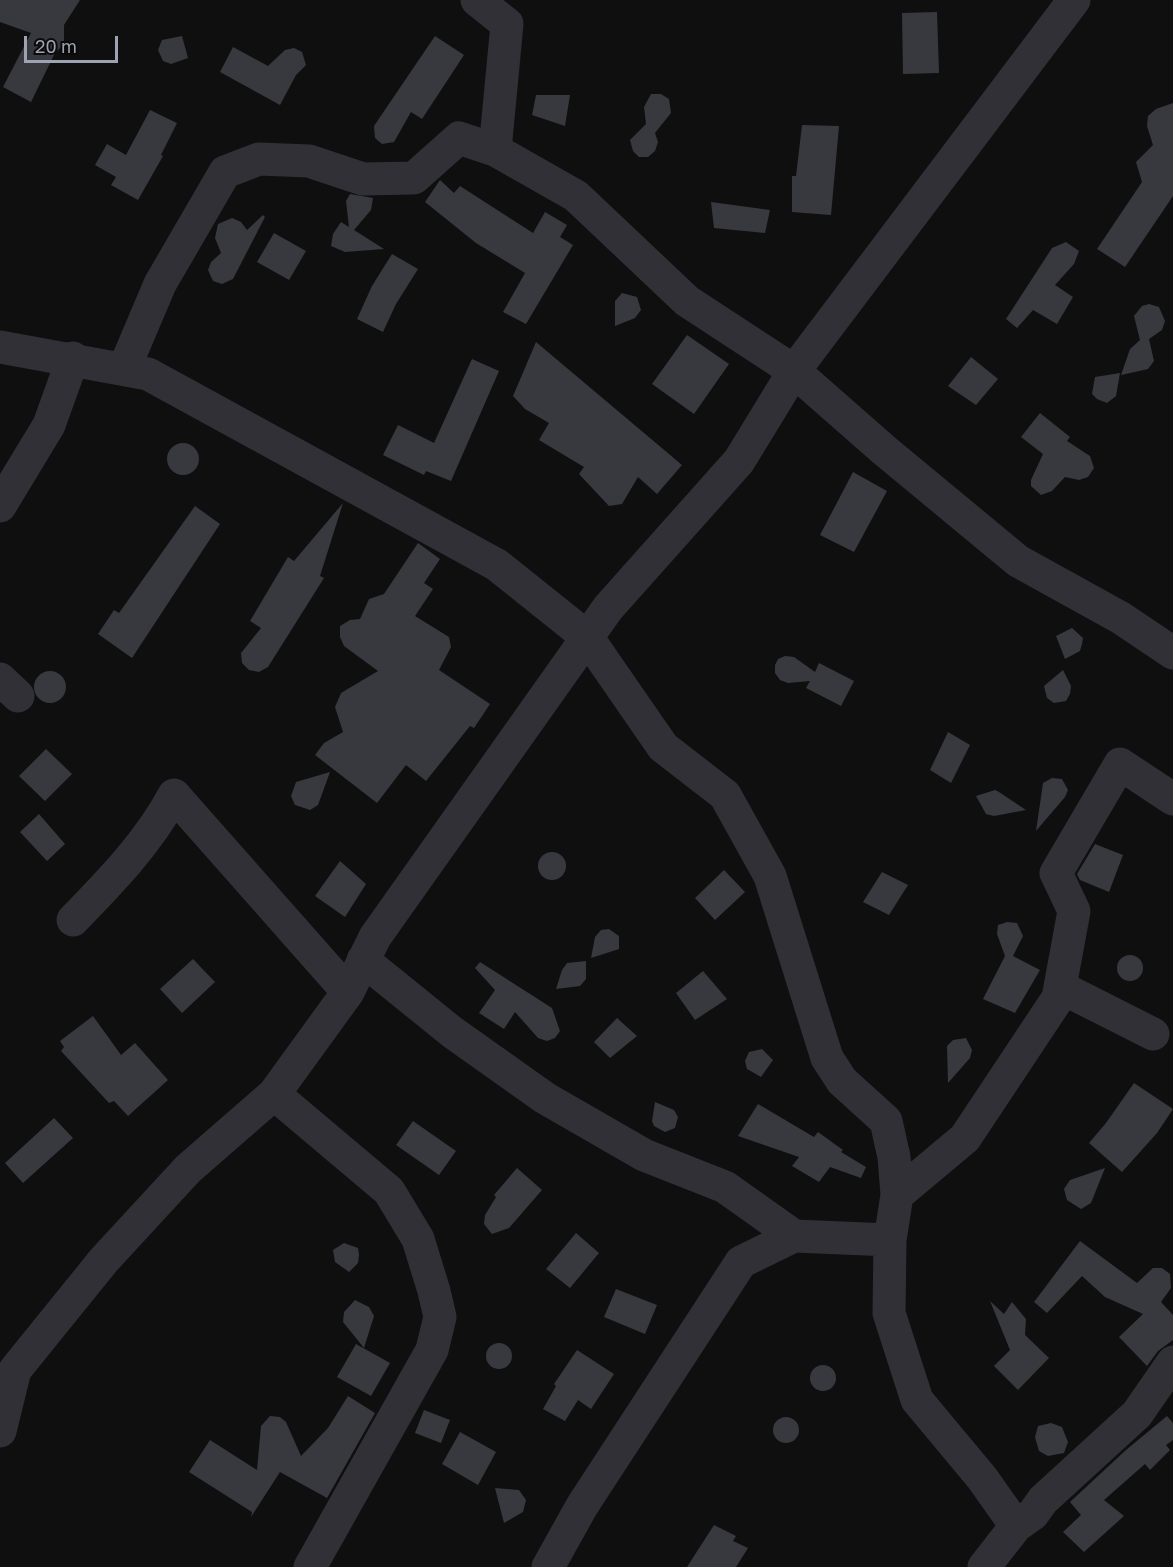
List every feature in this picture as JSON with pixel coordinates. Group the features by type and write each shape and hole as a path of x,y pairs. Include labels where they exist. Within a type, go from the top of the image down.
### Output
{"street":[{"path":"0,1431 15,1370 104,1260 188,1169 274,1094 348,992 382,928 587,637 630,581 739,461 794,371 1074,0"},
{"path":"486,3 507,24 495,150"},
{"path":"124,369 160,284 225,172 259,159 309,161 363,179 414,178 459,138 495,150 576,196 687,301 794,371 884,450 1018,561 1121,618 1173,653"},
{"path":"0,346 148,374 497,565 587,637 663,747 724,795 770,876 827,1058 843,1082 886,1121 894,1156 897,1195 890,1240 889,1313 917,1400 982,1478 1016,1526"},
{"path":"0,506 49,425 73,358"},
{"path":"897,1195 965,1138 1058,998 1074,911 1056,873 1120,764 1173,799"},
{"path":"73,920 119,873 160,822 174,795 348,992"},
{"path":"363,960 452,1032 545,1098 644,1155 725,1187 794,1236"},
{"path":"1060,987 1153,1035"},
{"path":"274,1094 389,1191 418,1239 440,1317 432,1350 310,1567"},
{"path":"548,1567 582,1506 741,1262 794,1236 890,1240"},
{"path":"984,1567 1016,1526 1033,1514 1043,1500 1137,1414 1173,1362"}],"building":[{"path":"0,0 80,0 64,25 64,44 55,53 31,102 3,87 31,33 0,22"},
{"path":"937,12 939,73 903,74 902,13"},
{"path":"182,36 188,58 171,64 163,61 158,50 162,40"},
{"path":"435,36 464,55 422,119 411,112 394,142 382,144 375,138 374,126"},
{"path":"233,47 268,66 285,50 294,48 302,52 306,65 296,75 280,105 220,72"},
{"path":"651,94 661,94 669,99 671,113 655,133 658,142 655,151 648,157 639,157 633,151 630,140 646,124 644,107"},
{"path":"536,95 570,95 565,126 532,115"},
{"path":"1173,103 1173,196 1125,267 1097,249 1142,182 1136,162 1153,145 1147,126 1148,116 1156,109"},
{"path":"150,110 177,123 161,155 163,156 138,200 111,185 116,177 95,165 107,144 126,155"},
{"path":"802,125 839,126 831,215 792,212 792,176 796,176"},
{"path":"440,180 454,193 460,186 533,233 545,212 567,225 560,237 573,245 526,324 503,312 525,273 476,243 425,202"},
{"path":"350,194 373,198 371,210 354,230 384,249 345,252 331,246 333,234 341,222 349,227 346,201"},
{"path":"711,202 770,210 765,233 714,228"},
{"path":"263,215 265,217 233,279 222,284 213,281 208,270 211,262 221,253 215,238 218,224 232,218 241,222 247,230"},
{"path":"274,233 306,251 289,280 257,262"},
{"path":"1066,242 1079,251 1074,264 1055,285 1073,297 1057,324 1033,310 1017,328 1006,319 1052,248"},
{"path":"392,254 418,269 396,304 383,332 357,319 372,286"},
{"path":"622,293 637,297 641,310 635,318 615,326 615,301"},
{"path":"1149,304 1159,307 1165,321 1162,330 1149,339 1154,361 1148,369 1121,375 1130,349 1140,340 1134,316 1142,306"},
{"path":"687,335 729,364 694,414 652,384"},
{"path":"536,342 682,465 657,494 638,477 622,504 609,506 579,474 584,467 539,440 549,423 525,409 513,396"},
{"path":"971,357 998,379 976,405 948,386"},
{"path":"472,359 499,371 451,481 426,471 424,475 383,455 398,425 434,443"},
{"path":"1120,373 1116,396 1107,403 1092,394 1095,377"},
{"path":"1040,413 1070,437 1067,441 1090,456 1094,468 1088,477 1079,480 1065,477 1052,491 1041,495 1031,486 1031,480 1043,454 1021,437"},
{"path":"183,443 194,448 199,459 194,470 183,475 172,470 167,459 172,448"},
{"path":"853,472 887,491 854,552 820,535"},
{"path":"343,503 320,576 324,578 268,667 259,672 249,670 242,663 241,653 261,628 250,621 288,557 294,561"},
{"path":"195,506 220,524 132,658 98,634 114,610 119,613"},
{"path":"418,543 440,559 424,583 433,589 415,616 449,637 451,647 439,670 490,704 474,728 470,726 426,781 406,765 377,803 315,755 324,743 343,732 335,707 341,693 378,671 344,646 340,637 340,626 350,620 360,619 369,599 384,594"},
{"path":"1072,628 1083,638 1082,644 1080,651 1065,659 1056,636"},
{"path":"785,656 794,657 815,672 819,663 854,681 841,706 806,688 810,681 788,683 780,680 775,673 775,665 778,659"},
{"path":"1063,670 1071,686 1070,694 1066,701 1054,703 1047,698 1044,686"},
{"path":"50,671 61,676 66,687 61,698 50,703 39,698 34,687 39,676"},
{"path":"948,732 970,745 951,783 930,770"},
{"path":"46,749 72,774 45,801 19,776"},
{"path":"330,772 318,805 310,810 295,805 291,796 296,782"},
{"path":"1052,778 1062,779 1068,790 1065,797 1036,831 1043,783"},
{"path":"995,790 1026,810 994,816 986,814 976,796"},
{"path":"39,814 65,844 47,861 20,832"},
{"path":"1095,844 1123,855 1109,892 1080,880 1077,874"},
{"path":"552,852 562,856 566,866 562,876 552,880 542,876 538,866 542,856"},
{"path":"340,861 366,884 345,917 315,896"},
{"path":"724,870 745,892 715,920 695,898"},
{"path":"882,872 908,885 889,915 863,902"},
{"path":"1007,922 1017,923 1023,936 1013,956 1040,970 1015,1013 983,999 1005,956 997,934 998,925"},
{"path":"609,929 619,936 619,949 591,958 595,937 601,930"},
{"path":"1130,955 1139,959 1143,968 1139,977 1130,981 1121,977 1117,968 1121,959"},
{"path":"193,959 215,982 182,1013 160,989"},
{"path":"586,961 586,979 580,986 556,989 562,970 567,963"},
{"path":"480,962 552,1008 560,1031 555,1038 547,1041 538,1038 515,1012 504,1029 479,1013 495,990 475,968"},
{"path":"703,971 727,999 695,1020 676,993"},
{"path":"93,1016 121,1055 135,1043 168,1080 128,1116 114,1101 109,1103 61,1051 64,1047 60,1041"},
{"path":"617,1018 637,1036 610,1058 594,1042"},
{"path":"966,1038 972,1050 970,1058 948,1083 947,1046 953,1040"},
{"path":"762,1049 773,1060 761,1077 747,1069 745,1061 749,1052"},
{"path":"1134,1083 1173,1109 1157,1133 1122,1172 1089,1143"},
{"path":"655,1102 674,1110 678,1117 675,1128 665,1132 654,1126 652,1121"},
{"path":"758,1104 814,1137 818,1132 843,1150 841,1152 866,1167 861,1178 830,1167 819,1182 792,1166 799,1157 738,1136"},
{"path":"54,1118 73,1138 23,1183 5,1163"},
{"path":"413,1121 456,1151 439,1175 396,1145"},
{"path":"517,1168 542,1190 509,1228 492,1234 484,1224 485,1215 496,1197 494,1195"},
{"path":"1105,1168 1091,1203 1081,1209 1067,1200 1064,1189 1070,1180"},
{"path":"576,1233 599,1253 570,1288 546,1269"},
{"path":"1080,1241 1137,1283 1153,1268 1162,1268 1170,1274 1171,1288 1161,1302 1173,1315 1173,1340 1158,1351 1147,1366 1119,1337 1143,1314 1105,1297 1082,1276 1047,1313 1034,1302"},
{"path":"344,1243 358,1248 358,1263 349,1272 335,1262 333,1250"},
{"path":"616,1289 657,1305 645,1334 604,1317"},
{"path":"355,1300 369,1307 374,1316 364,1348 343,1322 344,1312"},
{"path":"990,1301 1004,1314 1012,1302 1026,1319 1025,1335 1049,1358 1018,1390 994,1366 1010,1350"},
{"path":"499,1343 508,1347 512,1356 508,1365 499,1369 490,1365 486,1356 490,1347"},
{"path":"356,1344 390,1363 371,1396 337,1377"},
{"path":"577,1350 614,1374 591,1409 578,1400 565,1421 543,1409 556,1386 554,1384"},
{"path":"823,1365 832,1369 836,1378 832,1387 823,1391 814,1387 810,1378 814,1369"},
{"path":"348,1396 375,1413 327,1498 280,1472 251,1517 252,1512 189,1472 210,1440 257,1470 261,1426 270,1416 280,1417 286,1422 301,1456 328,1428"},
{"path":"424,1410 450,1420 441,1443 415,1433"},
{"path":"1167,1416 1173,1423 1173,1440 1166,1445 1170,1450 1150,1470 1145,1464 1104,1500 1124,1516 1084,1552 1063,1532 1081,1515 1070,1502"},
{"path":"786,1417 795,1421 799,1430 795,1439 786,1443 777,1439 773,1430 777,1421"},
{"path":"1051,1423 1062,1427 1068,1442 1064,1453 1048,1456 1039,1451 1035,1437 1038,1426"},
{"path":"460,1432 496,1452 478,1485 442,1464"},
{"path":"495,1488 519,1490 526,1500 523,1512 504,1523"},
{"path":"714,1525 736,1536 733,1541 748,1548 736,1567 687,1567"}]}
